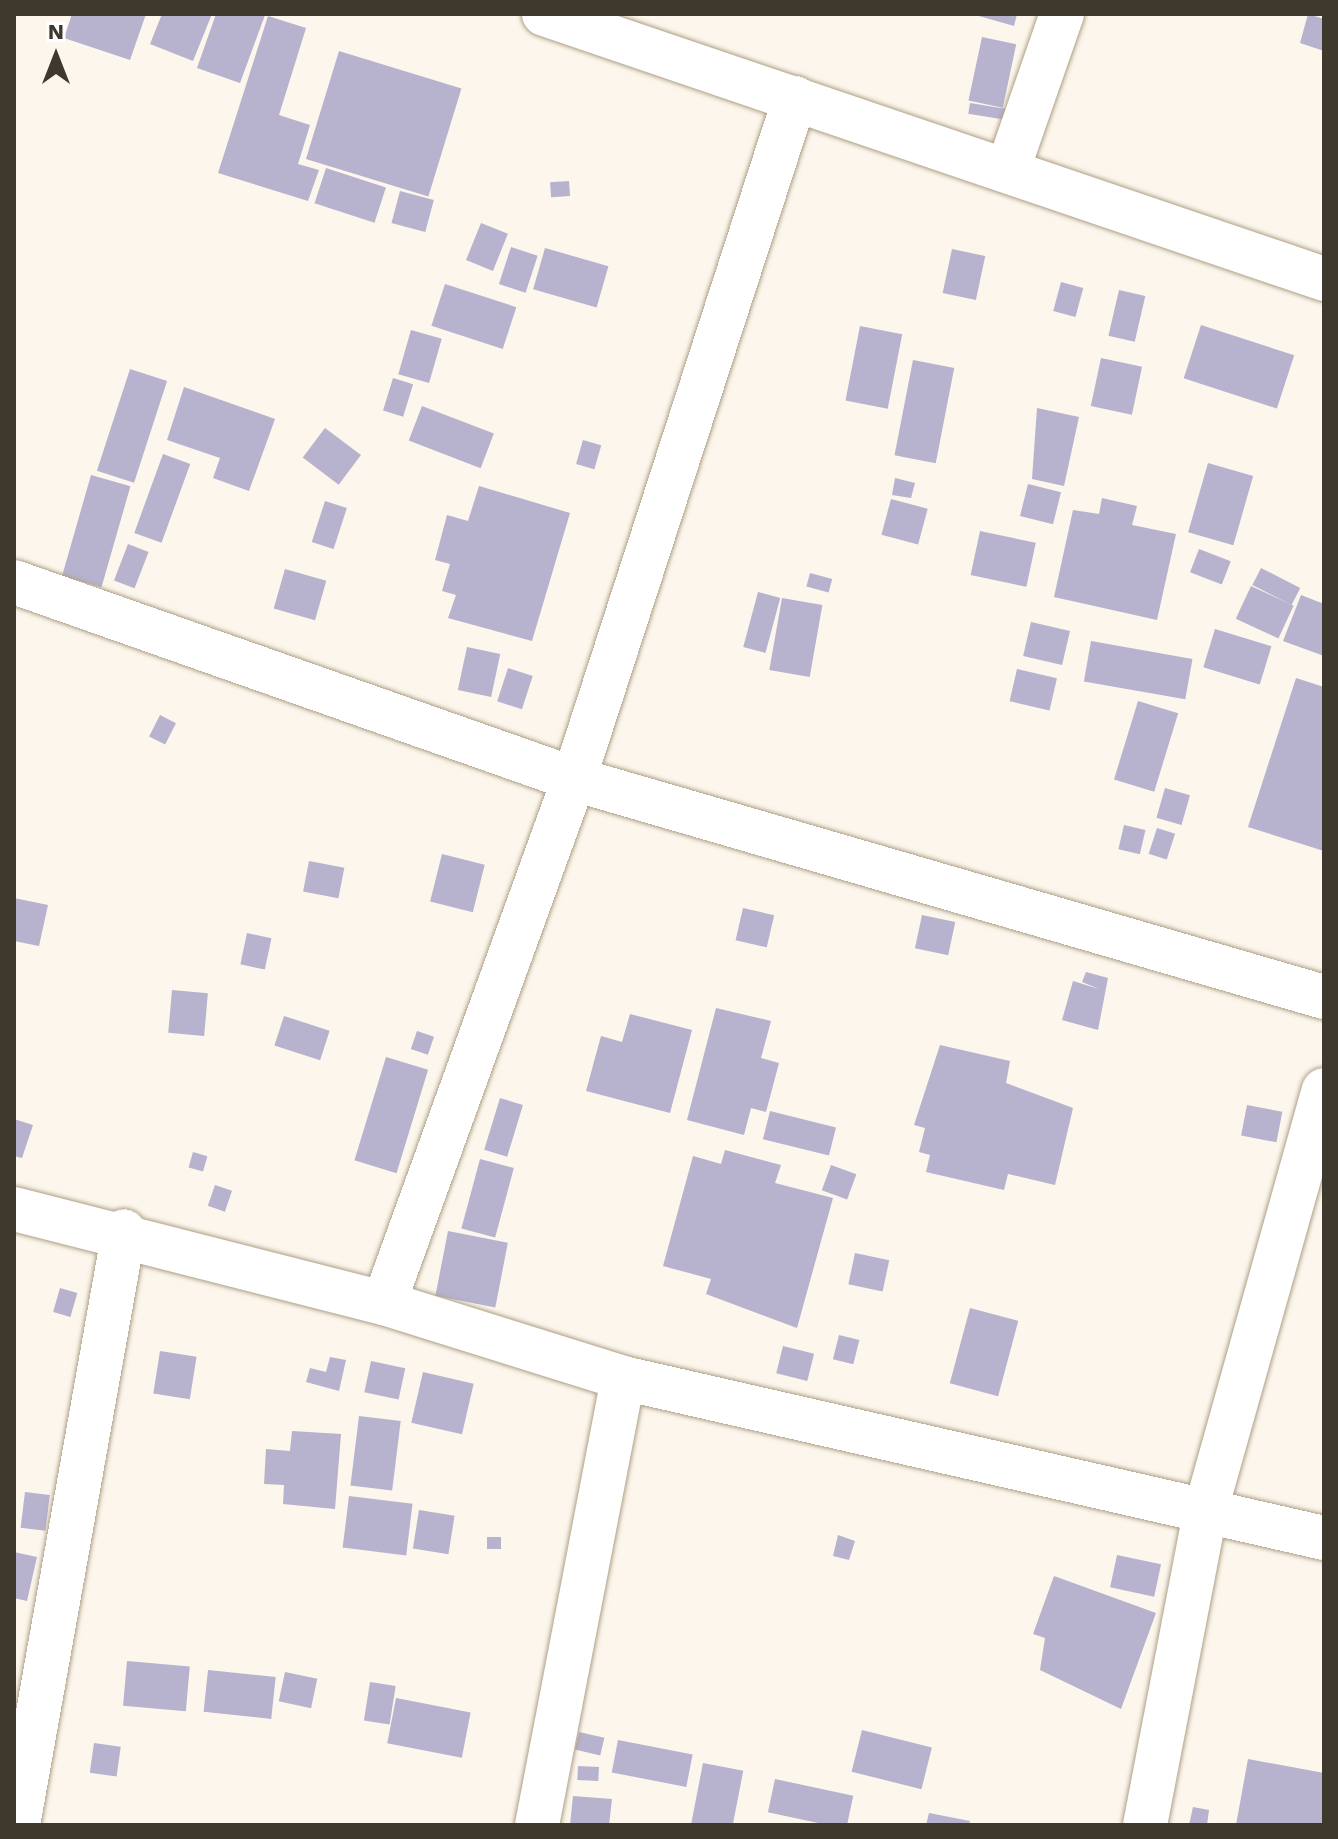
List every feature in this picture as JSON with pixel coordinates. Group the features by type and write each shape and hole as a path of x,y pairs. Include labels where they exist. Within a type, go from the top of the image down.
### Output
{"street":[{"path":"544,14 1008,169 1324,279"},
{"path":"1008,169 1062,14"},
{"path":"384,1303 574,779 795,98"},
{"path":"14,582 574,779 1324,997"},
{"path":"1145,1825 1206,1509 1324,1090"},
{"path":"14,1209 124,1231 384,1303 623,1378 1324,1538"},
{"path":"18,1825 124,1231"},
{"path":"537,1825 623,1378"}],"building":[{"path":"72,14 146,14 130,60 64,38"},
{"path":"162,14 212,14 193,61 150,44"},
{"path":"216,14 265,15 240,83 197,68"},
{"path":"972,14 1017,14 1014,26"},
{"path":"1308,14 1324,19 1324,51 1300,43"},
{"path":"268,16 306,28 279,115 310,125 298,164 319,170 308,201 218,173"},
{"path":"982,37 1016,44 1003,108 968,101"},
{"path":"339,51 461,88 428,196 306,159"},
{"path":"970,103 1006,109 1004,119 968,114"},
{"path":"326,168 386,187 374,223 315,203"},
{"path":"569,181 570,196 551,197 550,182"},
{"path":"400,191 434,200 425,232 391,223"},
{"path":"481,223 508,234 493,271 466,260"},
{"path":"511,247 538,256 526,293 499,284"},
{"path":"545,248 608,266 597,308 533,289"},
{"path":"952,249 985,256 976,300 943,293"},
{"path":"1061,282 1083,288 1075,317 1053,311"},
{"path":"445,284 516,307 503,349 431,326"},
{"path":"1119,290 1145,296 1135,342 1108,336"},
{"path":"1201,325 1294,355 1277,409 1184,378"},
{"path":"860,326 902,334 888,409 845,401"},
{"path":"411,330 442,339 429,383 398,374"},
{"path":"1101,358 1142,367 1132,415 1091,406"},
{"path":"913,360 954,368 936,463 894,455"},
{"path":"130,369 167,381 134,483 97,471"},
{"path":"393,378 413,384 403,417 383,411"},
{"path":"184,387 275,419 249,491 213,478 220,458 167,440"},
{"path":"422,406 494,434 481,468 409,441"},
{"path":"1037,408 1079,417 1064,486 1032,479"},
{"path":"325,428 361,455 339,485 303,458"},
{"path":"583,440 601,445 594,469 576,464"},
{"path":"163,454 190,464 162,543 134,533"},
{"path":"1208,463 1253,476 1233,545 1188,532"},
{"path":"91,475 130,486 101,587 62,576"},
{"path":"895,478 915,483 911,498 892,495"},
{"path":"1028,484 1061,492 1053,524 1020,516"},
{"path":"479,486 570,513 532,641 448,618 456,595 442,591 450,564 435,560 447,515 468,521"},
{"path":"1102,498 1137,506 1132,525 1176,534 1157,620 1054,597 1073,510 1099,514"},
{"path":"891,499 928,509 918,545 881,535"},
{"path":"325,501 347,508 334,549 312,542"},
{"path":"980,531 1036,543 1026,587 971,575"},
{"path":"128,544 149,552 135,588 114,580"},
{"path":"1199,549 1231,561 1222,585 1190,572"},
{"path":"1261,568 1300,588 1292,605 1252,585"},
{"path":"285,569 326,581 315,620 274,608"},
{"path":"810,573 832,579 829,592 806,587"},
{"path":"1251,586 1294,606 1278,638 1236,619"},
{"path":"758,592 780,598 765,653 743,647"},
{"path":"1301,595 1324,604 1324,656 1283,641"},
{"path":"782,598 822,605 810,677 769,670"},
{"path":"1031,622 1070,631 1062,665 1023,656"},
{"path":"1215,629 1271,646 1260,685 1203,667"},
{"path":"1091,641 1192,659 1185,699 1084,681"},
{"path":"467,647 500,654 491,697 458,690"},
{"path":"508,668 533,676 522,709 497,701"},
{"path":"1017,669 1057,678 1050,710 1010,701"},
{"path":"1296,678 1324,687 1324,851 1248,827"},
{"path":"1138,701 1178,713 1154,792 1114,779"},
{"path":"160,715 176,723 165,745 149,736"},
{"path":"1165,788 1190,795 1181,825 1156,818"},
{"path":"1124,825 1145,830 1140,854 1118,849"},
{"path":"1157,828 1175,834 1167,860 1149,854"},
{"path":"442,854 485,865 473,912 430,902"},
{"path":"309,861 344,868 338,898 303,891"},
{"path":"14,898 48,905 39,946 14,941"},
{"path":"743,908 774,915 767,947 736,940"},
{"path":"922,915 955,922 948,955 915,948"},
{"path":"247,933 271,938 265,969 240,964"},
{"path":"1086,972 1108,978 1098,1030 1062,1020 1073,981 1099,989 1082,982"},
{"path":"172,990 208,993 204,1036 168,1033"},
{"path":"716,1008 771,1021 761,1058 779,1063 766,1112 751,1108 744,1135 687,1120"},
{"path":"630,1014 692,1030 670,1113 586,1091 601,1036 622,1042"},
{"path":"284,1016 330,1031 320,1060 274,1045"},
{"path":"417,1031 434,1037 428,1055 411,1049"},
{"path":"940,1045 1010,1061 1006,1083 1073,1108 1055,1185 1008,1174 1004,1190 926,1172 930,1155 919,1152 925,1128 914,1125"},
{"path":"386,1057 428,1070 397,1173 354,1160"},
{"path":"500,1098 523,1105 507,1157 484,1150"},
{"path":"1247,1105 1282,1112 1276,1142 1241,1135"},
{"path":"770,1111 836,1127 829,1156 763,1139"},
{"path":"14,1119 33,1125 22,1158 14,1156"},
{"path":"725,1150 781,1165 775,1183 833,1198 797,1328 706,1294 711,1279 663,1266 693,1156 721,1164"},
{"path":"193,1152 207,1156 203,1172 189,1167"},
{"path":"480,1159 514,1168 495,1238 461,1229"},
{"path":"831,1165 856,1174 847,1200 822,1190"},
{"path":"215,1185 232,1191 225,1212 208,1206"},
{"path":"448,1231 508,1243 495,1307 435,1296"},
{"path":"855,1253 889,1260 883,1292 848,1284"},
{"path":"60,1288 77,1293 70,1317 53,1312"},
{"path":"970,1308 1018,1321 998,1396 950,1383"},
{"path":"839,1335 859,1340 853,1364 833,1359"},
{"path":"783,1346 814,1354 807,1381 776,1373"},
{"path":"160,1351 197,1357 190,1399 153,1393"},
{"path":"330,1357 346,1360 339,1391 306,1382 310,1368 326,1372"},
{"path":"371,1361 405,1368 399,1400 364,1392"},
{"path":"423,1372 474,1384 462,1434 411,1423"},
{"path":"359,1416 401,1421 392,1491 350,1485"},
{"path":"292,1431 341,1434 335,1509 283,1504 284,1485 264,1484 266,1449 290,1451"},
{"path":"25,1492 50,1495 45,1531 21,1528"},
{"path":"349,1496 413,1504 406,1555 343,1548"},
{"path":"419,1510 455,1516 448,1554 413,1549"},
{"path":"838,1535 855,1541 849,1560 833,1556"},
{"path":"487,1537 501,1537 501,1549 487,1549"},
{"path":"14,1552 37,1557 27,1601 14,1598"},
{"path":"1117,1555 1161,1564 1154,1597 1110,1587"},
{"path":"1054,1576 1156,1613 1121,1709 1040,1670 1045,1638 1033,1634"},
{"path":"127,1661 190,1666 186,1711 123,1706"},
{"path":"208,1670 276,1677 271,1719 204,1712"},
{"path":"285,1672 317,1679 311,1708 279,1701"},
{"path":"370,1682 396,1686 390,1725 364,1721"},
{"path":"396,1698 471,1713 462,1758 387,1743"},
{"path":"862,1730 932,1747 921,1789 852,1772"},
{"path":"579,1732 604,1738 600,1755 575,1750"},
{"path":"618,1740 693,1755 686,1787 612,1772"},
{"path":"94,1743 121,1747 117,1776 90,1773"},
{"path":"1248,1759 1324,1773 1324,1825 1236,1825"},
{"path":"703,1763 743,1771 733,1825 691,1825"},
{"path":"578,1766 599,1767 598,1781 577,1780"},
{"path":"775,1779 853,1796 847,1825 828,1825 768,1812"},
{"path":"573,1796 612,1799 609,1825 570,1825"},
{"path":"1193,1807 1209,1810 1207,1825 1189,1825"},
{"path":"929,1813 970,1821 969,1825 926,1825"}]}
